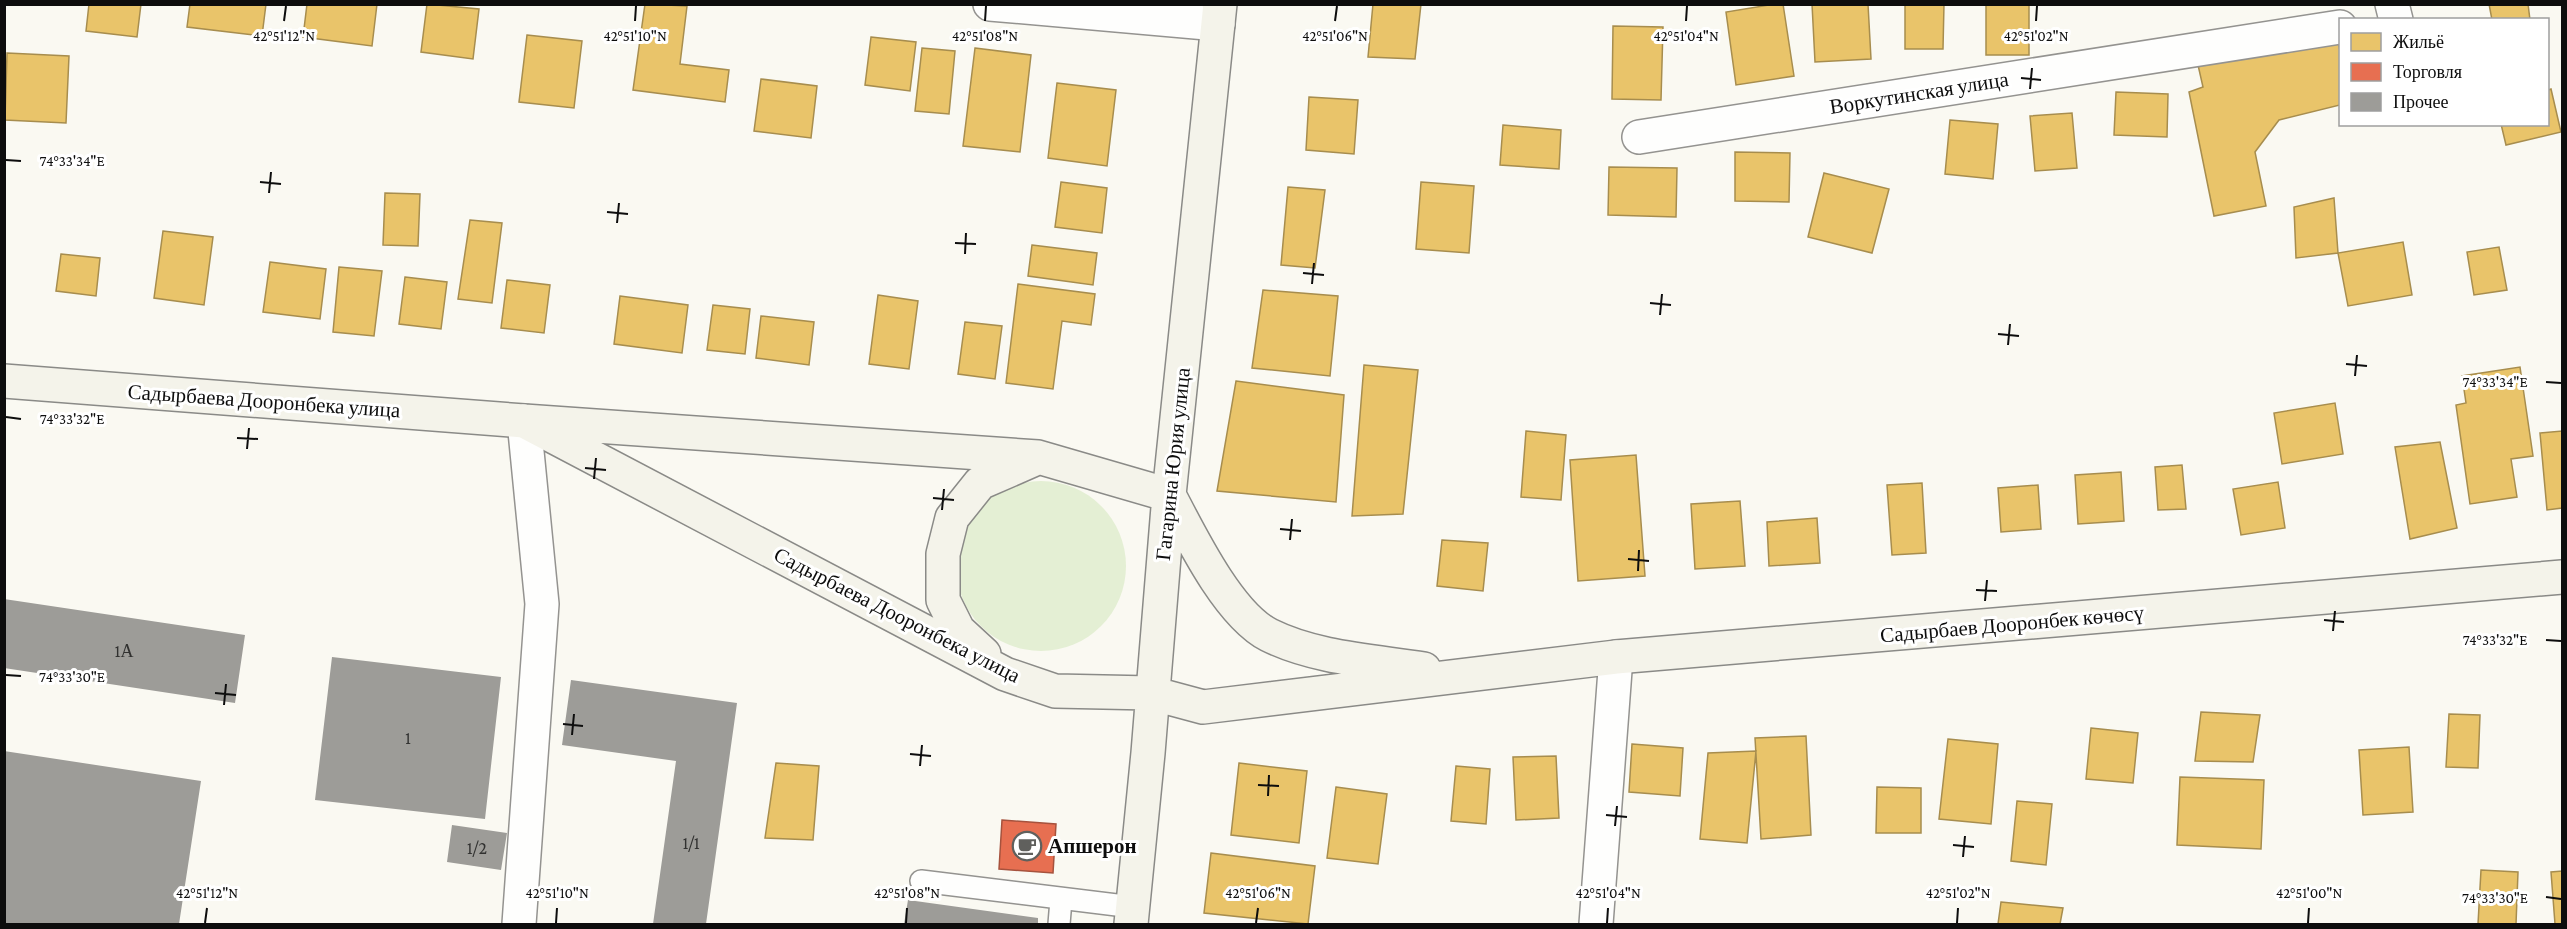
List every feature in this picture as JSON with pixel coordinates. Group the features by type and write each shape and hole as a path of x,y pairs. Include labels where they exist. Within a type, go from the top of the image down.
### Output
{"main road":[{"name":"Гагарина Юрия улица","path":"1132,916 1169,495 1219,14"},
{"name":"Садырбаева Дооронбека улица","path":"4,381 1038,457 1169,495"},
{"name":"Садырбаева Дооронбека улица","path":"524,421 1005,675 1055,691 1151,693 1203,707 1461,675"},
{"path":"1005,675 958,630 943,600 943,554 952,518 980,483 1038,457"},
{"path":"1169,495 1205,563 1249,621 1268,634 1313,651 1461,675"},
{"name":"Садырбаев Дооронбек көчөсү","path":"1461,675 1616,657 2562,577"}],"street":[{"path":"990,4 1219,14"},
{"name":"Воркутинская улица","path":"1639,137 2339,27"},
{"path":"519,924 542,604 524,421"},
{"path":"1596,924 1616,657"}],"lane":[{"path":"921,882 1062,900 1132,916"},
{"path":"1059,924 1062,900"}],"green space":[{"path":"1041,481 1058,482 1074,487 1101,506 1120,533 1125,549 1125,583 1120,599 1101,626 1074,645 1058,650 1041,651 1024,650 1008,645 981,626 962,599 957,583 956,566 957,549 962,533 981,506 1008,487 1024,482"}],"building: Жильё":[{"path":"89,4 141,4 137,37 86,31"},
{"path":"190,4 266,4 262,36 187,27"},
{"path":"307,4 377,4 372,46 303,37"},
{"path":"427,4 479,9 473,59 421,52"},
{"path":"645,4 687,6 680,64 729,70 725,102 633,90"},
{"path":"1373,4 1421,4 1415,59 1368,57"},
{"path":"1783,4 1794,76 1736,85 1726,12"},
{"path":"1812,4 1868,4 1871,59 1815,62"},
{"path":"1905,4 1944,4 1943,49 1905,49"},
{"path":"1986,4 2029,4 2029,55 1986,55"},
{"path":"2489,4 2528,4 2530,18 2492,18"},
{"path":"1613,26 1663,27 1661,100 1612,99"},
{"path":"527,35 582,41 574,108 519,102"},
{"path":"871,37 916,42 910,91 865,85"},
{"path":"2338,40 2339,105 2279,120 2255,152 2266,206 2214,216 2189,92 2203,87 2198,65"},
{"path":"922,48 955,51 949,114 915,111"},
{"path":"975,48 1031,55 1020,152 963,146"},
{"path":"7,53 69,56 66,123 5,120"},
{"path":"761,79 817,86 811,138 754,131"},
{"path":"1057,83 1116,90 1107,166 1048,158"},
{"path":"2551,89 2561,132 2506,145 2501,126 2549,126 2549,90"},
{"path":"2116,92 2168,94 2167,137 2114,135"},
{"path":"1309,97 1358,100 1354,154 1306,150"},
{"path":"2072,113 2077,168 2035,171 2030,116"},
{"path":"1950,120 1998,124 1993,179 1945,174"},
{"path":"1503,125 1561,130 1559,169 1500,165"},
{"path":"1735,152 1790,153 1789,202 1735,201"},
{"path":"1609,167 1677,168 1676,217 1608,215"},
{"path":"1824,173 1889,189 1872,253 1808,237"},
{"path":"1061,182 1107,188 1102,233 1055,227"},
{"path":"1421,182 1474,186 1469,253 1416,249"},
{"path":"1288,187 1325,190 1315,268 1281,265"},
{"path":"385,193 420,194 418,246 383,245"},
{"path":"2334,198 2338,253 2296,258 2294,207"},
{"path":"470,220 502,223 492,303 458,299"},
{"path":"163,231 213,237 204,305 154,298"},
{"path":"2403,242 2412,295 2348,306 2338,253"},
{"path":"1032,245 1097,253 1093,285 1028,276"},
{"path":"2499,247 2507,290 2474,295 2467,252"},
{"path":"61,254 100,258 96,296 56,291"},
{"path":"270,262 326,269 320,319 263,312"},
{"path":"339,267 382,271 374,336 333,332"},
{"path":"405,277 447,282 441,329 399,324"},
{"path":"507,280 550,285 544,333 501,328"},
{"path":"1018,284 1095,294 1091,325 1062,321 1053,389 1006,383"},
{"path":"1263,290 1338,296 1330,376 1252,368"},
{"path":"878,295 918,301 909,369 869,364"},
{"path":"620,296 688,305 682,353 614,344"},
{"path":"713,305 750,309 745,354 707,350"},
{"path":"761,316 814,322 809,365 756,358"},
{"path":"965,322 1002,326 995,379 958,374"},
{"path":"1364,365 1418,370 1403,514 1352,516"},
{"path":"2520,367 2533,456 2511,459 2517,497 2470,504 2456,405 2466,403 2462,376"},
{"path":"1236,381 1344,395 1336,502 1217,491"},
{"path":"2335,403 2343,454 2282,464 2274,413"},
{"path":"1526,431 1566,435 1561,500 1521,497"},
{"path":"2562,431 2562,508 2547,510 2540,433"},
{"path":"2440,442 2457,528 2410,539 2395,447"},
{"path":"1636,455 1645,576 1578,581 1570,460"},
{"path":"2182,465 2186,509 2158,510 2155,467"},
{"path":"2121,472 2124,521 2078,524 2075,475"},
{"path":"2278,482 2285,528 2241,535 2233,489"},
{"path":"1922,483 1926,553 1892,555 1887,485"},
{"path":"2038,485 2041,529 2001,532 1998,488"},
{"path":"1740,501 1745,566 1695,569 1691,504"},
{"path":"1817,518 1820,563 1769,566 1767,522"},
{"path":"1442,540 1488,543 1483,591 1437,586"},
{"path":"2201,712 2260,715 2253,762 2195,761"},
{"path":"2449,714 2480,715 2478,768 2446,767"},
{"path":"2091,728 2138,733 2133,783 2086,779"},
{"path":"1806,736 1811,835 1761,839 1755,738"},
{"path":"1948,739 1998,744 1991,824 1939,819"},
{"path":"1632,744 1683,748 1680,796 1629,792"},
{"path":"2409,747 2413,812 2363,815 2359,750"},
{"path":"1756,751 1747,843 1700,839 1708,753"},
{"path":"1556,756 1559,818 1516,820 1513,757"},
{"path":"776,763 819,766 813,840 765,838"},
{"path":"1239,763 1307,771 1299,843 1231,835"},
{"path":"1456,766 1490,769 1486,824 1451,821"},
{"path":"2180,777 2264,780 2261,849 2177,845"},
{"path":"1336,787 1387,794 1378,864 1327,858"},
{"path":"1877,787 1921,788 1921,833 1876,833"},
{"path":"2017,801 2052,804 2046,865 2011,861"},
{"path":"1211,853 1315,866 1308,924 1204,913"},
{"path":"2481,870 2518,872 2516,924 2478,924"},
{"path":"2562,871 2562,924 2555,924 2551,872"},
{"path":"2001,902 2063,908 2060,924 1998,924"}],"building: Торговля":[{"name":"Апшерон","path":"1002,820 1056,824 1053,873 999,869"}],"building: Прочее":[{"path":"4,599 245,635 235,703 4,668"},
{"path":"332,657 501,677 485,819 315,800"},
{"path":"571,680 737,703 706,924 653,924 676,761 562,745"},
{"path":"4,751 201,781 179,924 4,924"},
{"path":"452,825 507,833 501,870 447,862"},
{"path":"908,900 1038,918 1038,924 904,924"}],"place":[{"name":"Апшерон","path":"1027,846"}]}
